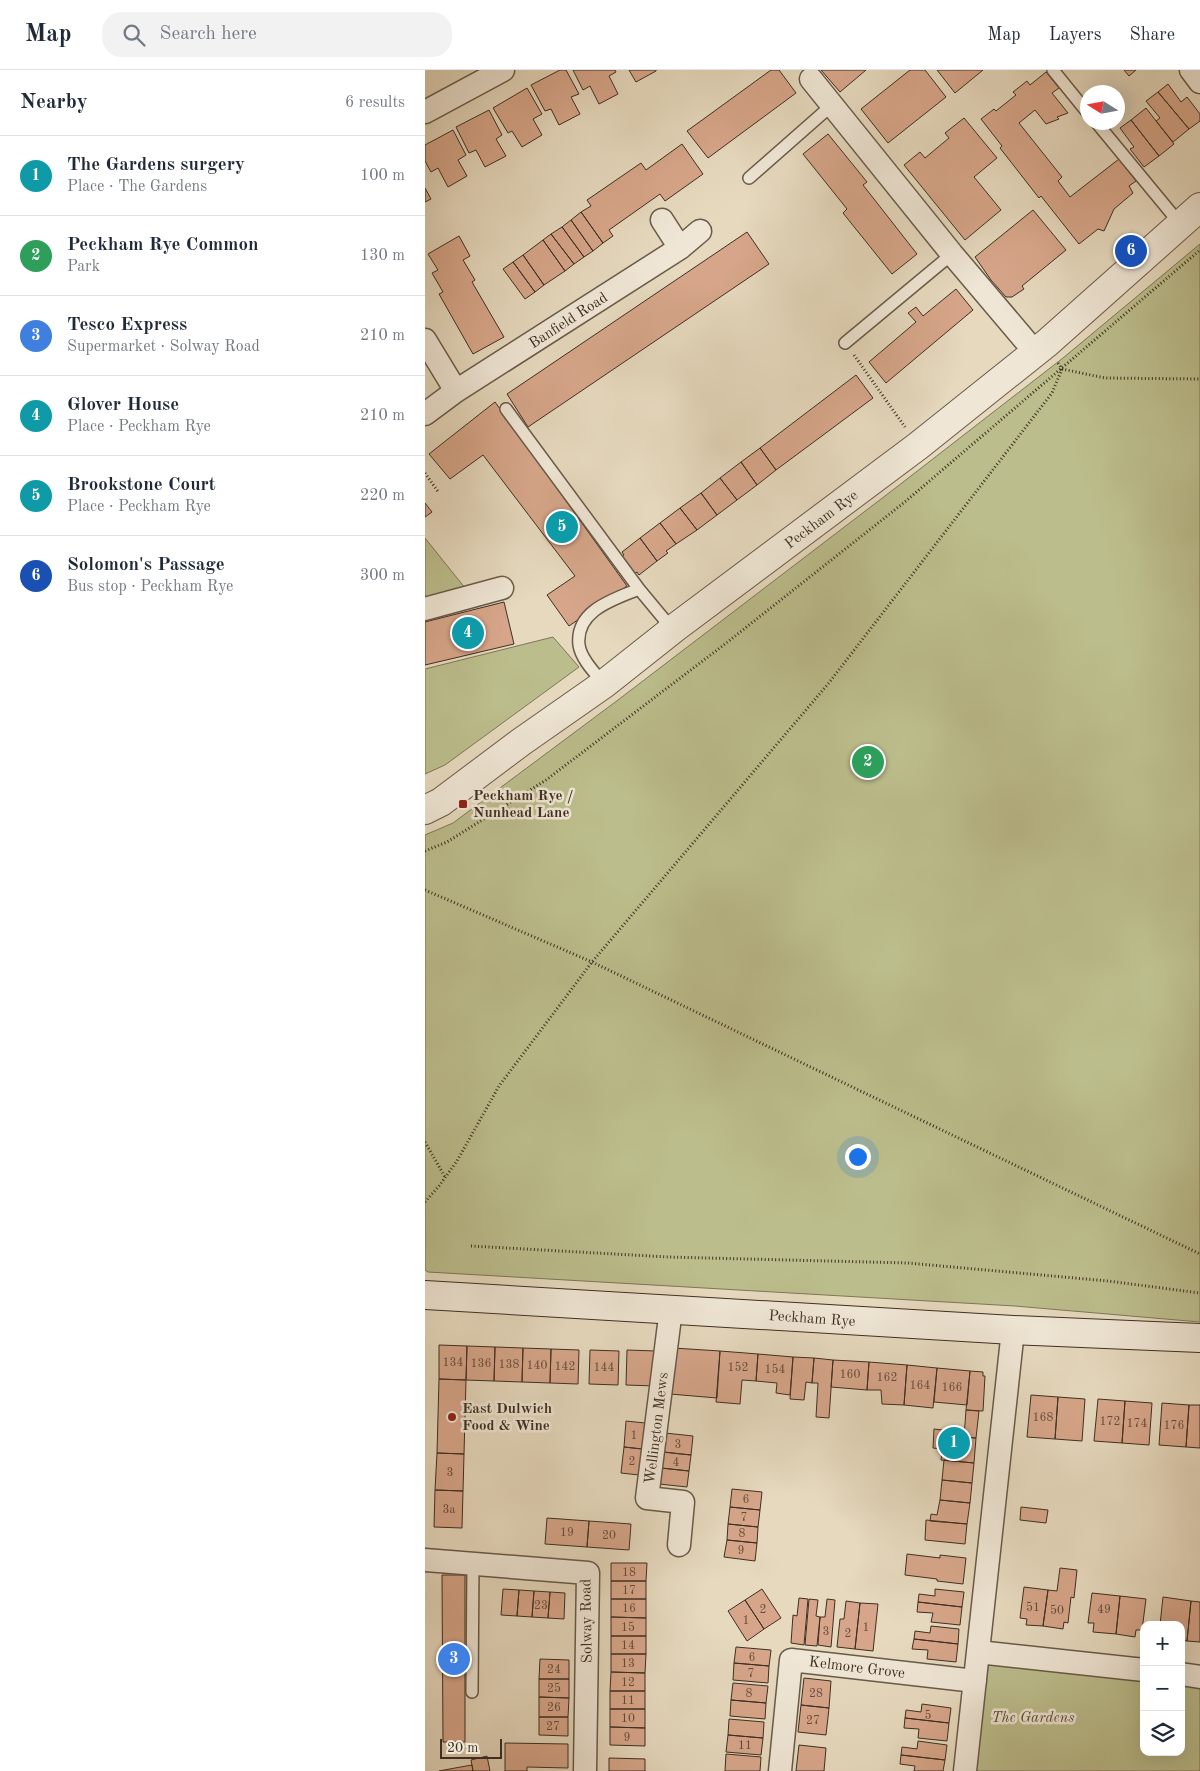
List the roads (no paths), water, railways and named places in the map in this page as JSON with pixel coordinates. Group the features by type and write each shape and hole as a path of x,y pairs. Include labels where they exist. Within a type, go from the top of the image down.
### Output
{"street":[{"path":"425,112 503,70"},
{"path":"1191,70 1200,82"},
{"path":"811,79 952,254 1035,352"},
{"name":"Peckham Rye","path":"425,810 441,802 604,684 919,446 1035,352 1191,216"},
{"path":"662,220 680,248"},
{"name":"Banfield Road","path":"425,414 456,391 680,248 700,231"},
{"path":"425,340 456,391"},
{"path":"425,609 502,588"},
{"name":"Peckham Rye","path":"425,1295 1013,1330 1200,1338"},
{"name":"Wellington Mews","path":"671,1309 647,1498 683,1502 679,1545"},
{"path":"965,1771 1013,1330"},
{"name":"Solway Road","path":"425,1560 588,1572 585,1771"},
{"path":"978,1652 1140,1670"},
{"name":"Kelmore Grove","path":"780,1771 791,1660 975,1681"},
{"path":"1185,1674 1200,1676"}],"lane":[{"path":"1053,70 1080,103"},
{"path":"749,178 832,105"},
{"path":"1105,130 1191,216"},
{"path":"845,343 952,254"},
{"path":"506,409 639,589 673,630"},
{"path":"604,684 587,661 579,646 580,628 584,620 600,607 613,599 639,589"},
{"path":"472,1692 473,1563"}],"place":[{"name":"Solomon's Passage","path":"1131,251"},
{"name":"Brookstone Court","path":"562,527"},
{"name":"Glover House","path":"468,633"},
{"name":"Peckham Rye Common","path":"868,762"},
{"name":"Peckham Rye / Nunhead Lane","path":"463,804"},
{"name":"East Dulwich Food & Wine","path":"452,1417"},
{"name":"The Gardens surgery","path":"954,1443"},
{"name":"Tesco Express","path":"454,1659"}],"park label":[{"name":"The Gardens","path":"1033,1717"}]}
